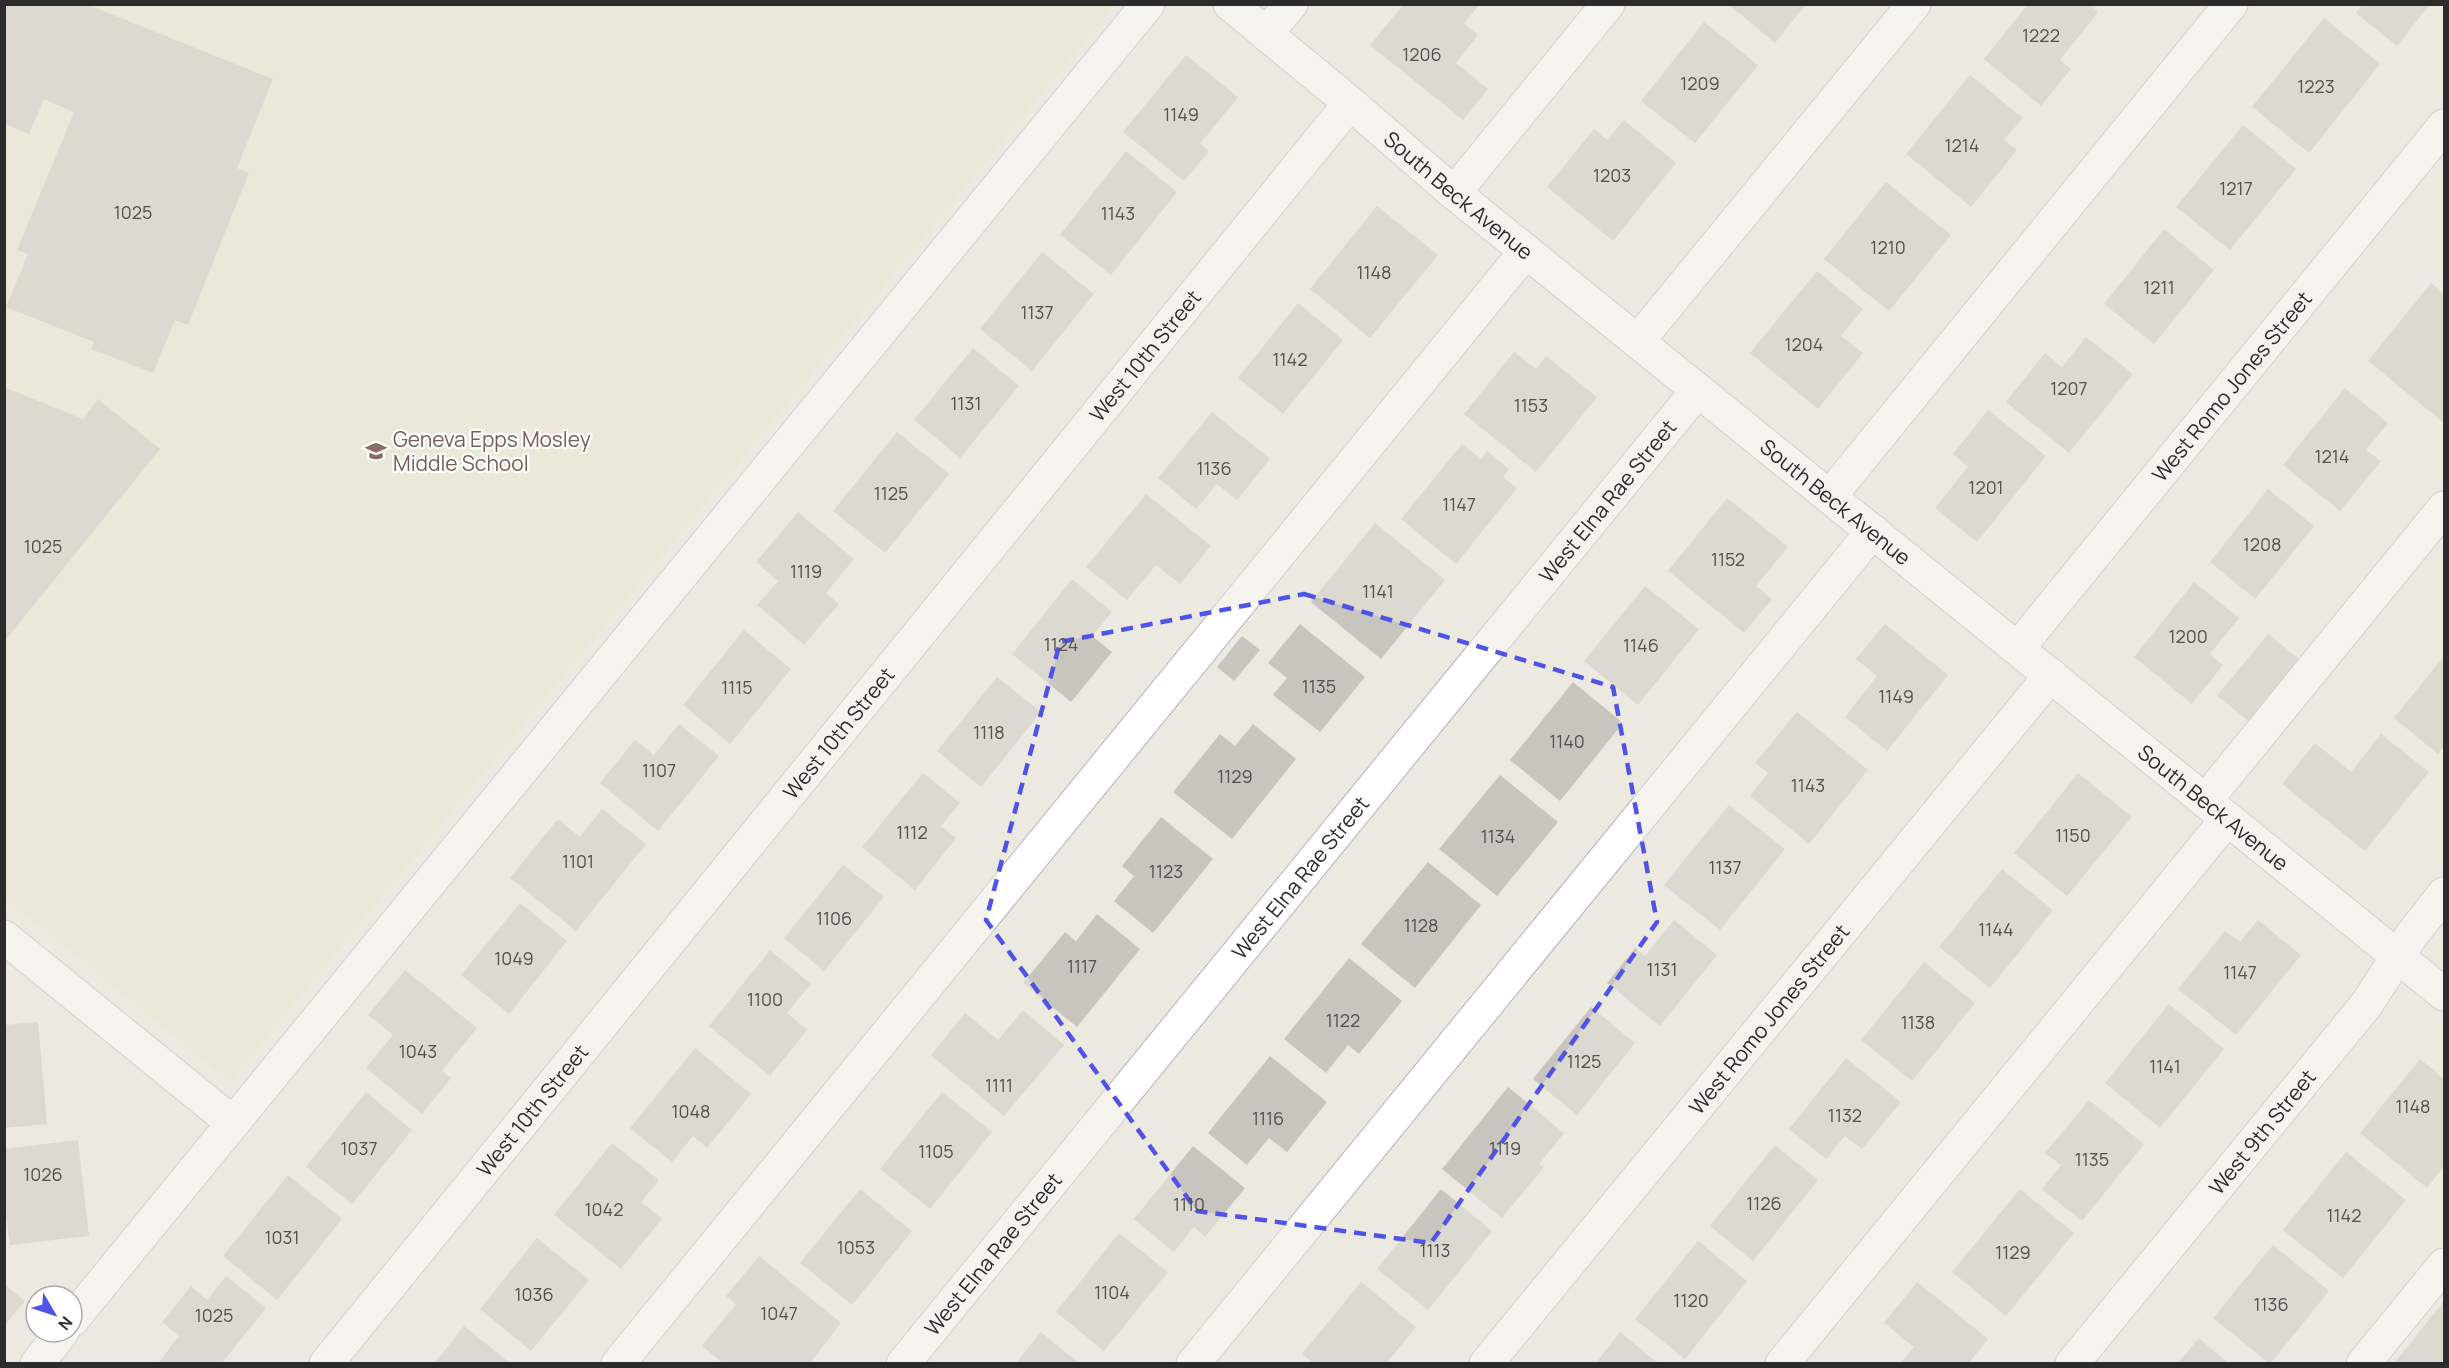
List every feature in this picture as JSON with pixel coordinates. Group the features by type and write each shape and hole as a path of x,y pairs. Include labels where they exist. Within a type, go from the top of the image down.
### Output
{"street":[{"path":"84,1305 1148,4"},
{"name":"South Beck Avenue","path":"1230,4 1454,193 2445,994"},
{"path":"1266,34 1291,4"},
{"path":"1454,193 1608,4"},
{"path":"1638,341 1914,4"},
{"path":"1830,496 2231,4"},
{"name":"West 10th Street","path":"326,1364 1350,103"},
{"name":"West Romo Jones Street","path":"2018,648 2445,126"},
{"path":"618,1364 1526,251"},
{"name":"West Elna Rae Street","path":"903,1364 1698,390"},
{"path":"1782,1364 2216,810 2445,508"},
{"path":"1193,1364 1873,531"},
{"name":"West Romo Jones Street","path":"1486,1364 2051,675"},
{"name":"West 9th Street","path":"2073,1364 2366,1005 2445,894"},
{"path":"4,937 233,1123"},
{"path":"2363,1364 2445,1265"},
{"path":"36,1364 52,1344"}],"highlighted area":[{"path":"1304,594 1613,687 1657,922 1431,1243 1197,1211 986,920 1060,642"}],"shaded area":[{"name":"Geneva Epps Mosley Middle School","path":"4,5 1115,5 230,1082 5,898"}],"building":[{"path":"4,4 86,4 273,79 237,168 249,173 188,325 175,320 153,373 91,349 94,342 6,307 28,254 17,250 74,112 44,99 29,134 4,124"},
{"path":"1728,4 1806,4 1775,43"},
{"path":"2028,4 2089,4 2098,12 2060,60 2071,69 2041,106 1984,59"},
{"path":"2363,4 2430,4 2397,46 2356,13"},
{"path":"1403,5 1479,5 1464,24 1478,35 1456,63 1488,89 1463,120 1370,45"},
{"path":"2324,18 2380,64 2309,153 2252,107"},
{"path":"1704,22 1758,65 1695,143 1641,101"},
{"path":"1186,55 1238,97 1200,144 1209,151 1184,181 1123,132"},
{"path":"1970,75 2023,118 2004,140 2017,150 1971,207 1906,154"},
{"path":"1624,120 1676,163 1613,241 1547,187 1594,129 1607,140"},
{"path":"2243,125 2296,169 2230,250 2176,207"},
{"path":"1126,151 1177,192 1111,275 1060,235"},
{"path":"1886,182 1951,235 1889,311 1824,259"},
{"path":"1377,206 1438,255 1370,338 1310,289"},
{"path":"2164,229 2214,270 2154,344 2104,304"},
{"path":"1042,252 1094,294 1032,371 980,329"},
{"path":"1817,271 1863,309 1841,336 1863,353 1818,409 1750,353"},
{"path":"2431,283 2444,294 2444,423 2368,361"},
{"path":"1298,303 1343,340 1283,414 1238,378"},
{"path":"2086,337 2133,374 2069,453 2006,402 2045,353 2062,367"},
{"path":"973,348 1019,386 960,458 914,420"},
{"path":"1514,352 1536,369 1546,356 1597,397 1536,472 1464,414"},
{"path":"4,387 83,419 98,399 160,449 4,642"},
{"path":"2345,388 2388,423 2366,450 2381,461 2340,511 2283,465"},
{"path":"1988,410 2046,456 1977,542 1935,508 1968,467 1953,454"},
{"path":"1212,412 1270,459 1237,500 1217,484 1196,509 1158,478"},
{"path":"897,432 949,474 885,553 833,511"},
{"path":"1462,444 1481,459 1487,451 1509,469 1503,477 1517,488 1456,564 1401,519"},
{"path":"2268,489 2314,526 2255,599 2210,562"},
{"path":"1146,494 1211,546 1180,584 1156,565 1127,600 1086,567"},
{"path":"1727,498 1788,547 1756,586 1772,599 1744,633 1668,571"},
{"path":"798,512 854,559 826,593 839,604 804,645 757,605 778,581 756,562"},
{"path":"1375,523 1445,580 1381,659 1311,602"},
{"path":"1072,579 1112,612 1092,636 1112,652 1071,702 1012,654"},
{"path":"2194,582 2239,618 2210,654 2223,665 2192,704 2134,657"},
{"path":"1645,586 1699,629 1638,705 1584,661"},
{"path":"1300,624 1365,677 1320,732 1273,695 1287,678 1268,663"},
{"path":"1885,624 1948,675 1887,751 1845,717 1877,676 1856,659"},
{"path":"744,630 791,669 730,744 683,705"},
{"path":"2268,634 2300,660 2250,722 2217,696"},
{"path":"1242,636 1260,650 1234,681 1217,667"},
{"path":"2444,656 2444,746 2438,754 2394,718"},
{"path":"997,677 1041,712 981,787 937,751"},
{"path":"1573,682 1623,723 1560,801 1510,760"},
{"path":"1797,712 1868,770 1809,844 1750,796 1768,773 1755,763"},
{"path":"679,724 719,756 658,831 600,783 635,740 654,755"},
{"path":"1253,724 1296,759 1232,839 1173,792 1220,734 1235,746"},
{"path":"2381,734 2429,772 2365,851 2282,784 2315,743 2351,772"},
{"path":"923,773 960,803 941,826 956,838 915,890 862,847"},
{"path":"2078,773 2132,817 2067,896 2014,853"},
{"path":"1500,775 1558,822 1497,896 1439,849"},
{"path":"1729,805 1785,849 1720,930 1664,885"},
{"path":"602,809 646,844 576,931 510,878 558,819 580,837"},
{"path":"1161,817 1213,859 1153,933 1114,901 1134,876 1122,866"},
{"path":"1428,862 1481,905 1415,988 1361,944"},
{"path":"843,865 884,897 824,971 784,938"},
{"path":"2002,869 2053,910 1990,988 1939,947"},
{"path":"520,903 567,941 509,1014 461,975"},
{"path":"1097,914 1140,949 1077,1027 1023,983 1065,932 1076,941"},
{"path":"1674,920 1717,955 1660,1026 1607,983 1635,948 1645,956"},
{"path":"2258,920 2301,955 2236,1035 2178,989 2225,931 2240,942"},
{"path":"770,950 811,984 787,1013 807,1030 770,1076 709,1026"},
{"path":"1349,958 1402,1001 1359,1054 1348,1045 1326,1073 1284,1039"},
{"path":"1924,962 1975,1003 1912,1081 1861,1040"},
{"path":"405,970 477,1028 442,1071 451,1078 422,1114 366,1068 393,1035 368,1015"},
{"path":"2169,1004 2224,1049 2160,1128 2105,1083"},
{"path":"1591,1007 1635,1043 1577,1115 1533,1079"},
{"path":"1023,1010 1064,1045 1004,1116 931,1055 965,1013 998,1040"},
{"path":"38,1022 47,1124 4,1128 4,1025"},
{"path":"695,1048 751,1094 707,1148 693,1136 672,1162 630,1128"},
{"path":"1270,1056 1327,1102 1287,1152 1269,1138 1247,1165 1208,1133"},
{"path":"1846,1058 1901,1102 1862,1149 1845,1136 1826,1159 1789,1129"},
{"path":"2420,1059 2444,1079 2444,1166 2427,1188 2360,1133"},
{"path":"1508,1087 1564,1133 1539,1164 1544,1167 1502,1218 1442,1169"},
{"path":"366,1092 412,1130 352,1204 306,1167"},
{"path":"942,1092 992,1132 930,1209 880,1169"},
{"path":"2089,1100 2144,1144 2082,1221 2042,1189 2061,1165 2045,1153"},
{"path":"78,1140 89,1236 10,1245 4,1198 4,1149"},
{"path":"612,1143 659,1180 641,1202 662,1219 621,1269 554,1215"},
{"path":"1775,1145 1818,1180 1753,1261 1710,1226"},
{"path":"1193,1146 1245,1188 1205,1237 1194,1227 1174,1252 1134,1219"},
{"path":"2346,1152 2406,1200 2343,1278 2283,1230"},
{"path":"288,1175 342,1219 277,1300 223,1256"},
{"path":"860,1189 912,1231 852,1305 800,1263"},
{"path":"1441,1189 1492,1231 1428,1310 1377,1269"},
{"path":"2020,1189 2074,1233 2006,1316 1952,1272"},
{"path":"1119,1233 1168,1272 1104,1351 1056,1312"},
{"path":"537,1238 589,1280 531,1351 480,1309"},
{"path":"1698,1241 1747,1281 1685,1359 1635,1319"},
{"path":"2273,1245 2329,1291 2270,1364 2213,1318"},
{"path":"759,1256 841,1323 809,1364 724,1364 702,1346 736,1304 726,1296"},
{"path":"226,1276 266,1308 221,1364 161,1364 159,1362 179,1336 162,1322 191,1286 207,1300"},
{"path":"1361,1282 1416,1327 1386,1364 1314,1364 1302,1354"},
{"path":"1917,1282 1988,1339 1968,1364 1900,1364 1914,1347 1884,1323"},
{"path":"4,1284 24,1302 4,1326"},
{"path":"2444,1301 2444,1364 2399,1364 2396,1361"},
{"path":"464,1326 511,1364 434,1364"},
{"path":"1041,1332 1080,1364 1015,1364"},
{"path":"1620,1332 1659,1364 1595,1364"},
{"path":"2199,1338 2229,1364 2177,1364"}],"place":[{"name":"Geneva Epps Mosley Middle School","path":"376,451"}]}
